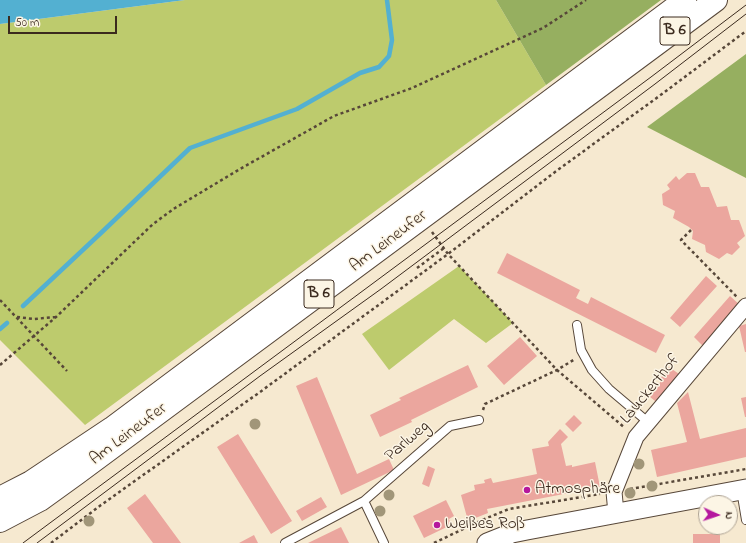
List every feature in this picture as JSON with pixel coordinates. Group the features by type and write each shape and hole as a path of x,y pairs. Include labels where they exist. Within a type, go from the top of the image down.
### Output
{"main road":[{"name":"Am Leineufer","path":"0,498 31,482 112,428 685,0"},
{"name":"Am Leineufer","path":"0,521 40,500 76,474 716,0"}],"street":[{"name":"Lauckerthof","path":"616,513 614,492 636,437 746,306"},
{"path":"487,543 512,533 743,490"}],"lane":[{"path":"577,325 578,339 582,355 600,380 648,422"},
{"name":"Parlweg","path":"285,543 364,501 450,426 479,420"},
{"path":"743,490 746,520"},
{"path":"364,501 384,543"}],"path":[{"path":"0,365 56,317 153,224 175,208 240,169 334,116 412,88 543,28 586,0"},
{"path":"51,543 101,505 260,392 448,254 555,172 746,31"},
{"path":"691,230 681,240 746,306"},
{"path":"432,232 448,254 557,370 636,437"},
{"path":"417,268 444,248"},
{"path":"0,300 67,371"},
{"path":"16,317 34,319 56,317"},
{"path":"479,420 485,404 557,370 582,355"},
{"path":"434,543 482,520 510,509 746,469"}],"green space":[{"path":"185,0 496,0 546,85 85,425 0,340 0,24"},
{"path":"496,0 661,0 546,85"},
{"path":"746,54 746,178 647,127"},
{"path":"459,266 513,323 486,343 454,319 389,370 362,334"}],"water":[{"path":"0,0 185,0 0,24"}],"building":[{"path":"687,173 695,173 701,187 709,187 717,207 727,206 731,220 739,220 745,236 737,243 740,247 732,255 727,253 719,259 706,252 705,245 692,239 693,231 673,218 675,211 663,205 662,194 670,189 667,185 676,176 679,180"},
{"path":"507,253 580,290 576,298 588,304 591,297 665,335 656,353 497,273"},
{"path":"706,276 717,286 680,327 670,318"},
{"path":"730,296 741,306 704,347 694,337"},
{"path":"746,324 746,352 745,352 739,326"},
{"path":"520,337 537,356 504,385 487,366"},
{"path":"468,365 478,387 380,437 370,415 401,400 399,398"},
{"path":"669,367 679,374 659,404 650,397 661,381 659,380"},
{"path":"317,377 357,474 389,459 394,470 341,495 296,386"},
{"path":"688,392 700,439 746,428 746,457 657,477 651,450 687,442 677,403"},
{"path":"746,397 746,417 745,417 741,398"},
{"path":"574,415 582,423 573,432 565,424"},
{"path":"560,429 568,437 561,444 566,466 572,465 572,467 595,462 600,487 586,491 579,491 487,509 488,513 468,521 461,495 475,490 474,485 485,483 484,480 491,478 493,483 537,474 532,449 549,446 548,442"},
{"path":"238,434 292,521 271,534 217,447"},
{"path":"428,466 435,469 429,487 422,484"},
{"path":"145,494 181,543 153,543 127,508"},
{"path":"321,497 327,507 302,521 296,511"},
{"path":"446,500 454,516 449,519 451,525 424,538 413,516"},
{"path":"341,527 349,543 308,543"},
{"path":"693,534 720,535 720,543 693,543"},
{"path":"254,535 258,543 239,543"}],"waterway":[{"path":"23,306 190,148 297,109 360,73 379,67 389,56 392,40 387,0"},
{"path":"0,329 7,323"}],"tram line":[{"path":"23,543 746,5"},
{"path":"37,543 260,376 381,289 746,14"}],"place":[{"name":"Atmosphäre","path":"527,490"},
{"name":"Weißes Roß","path":"437,525"}]}
